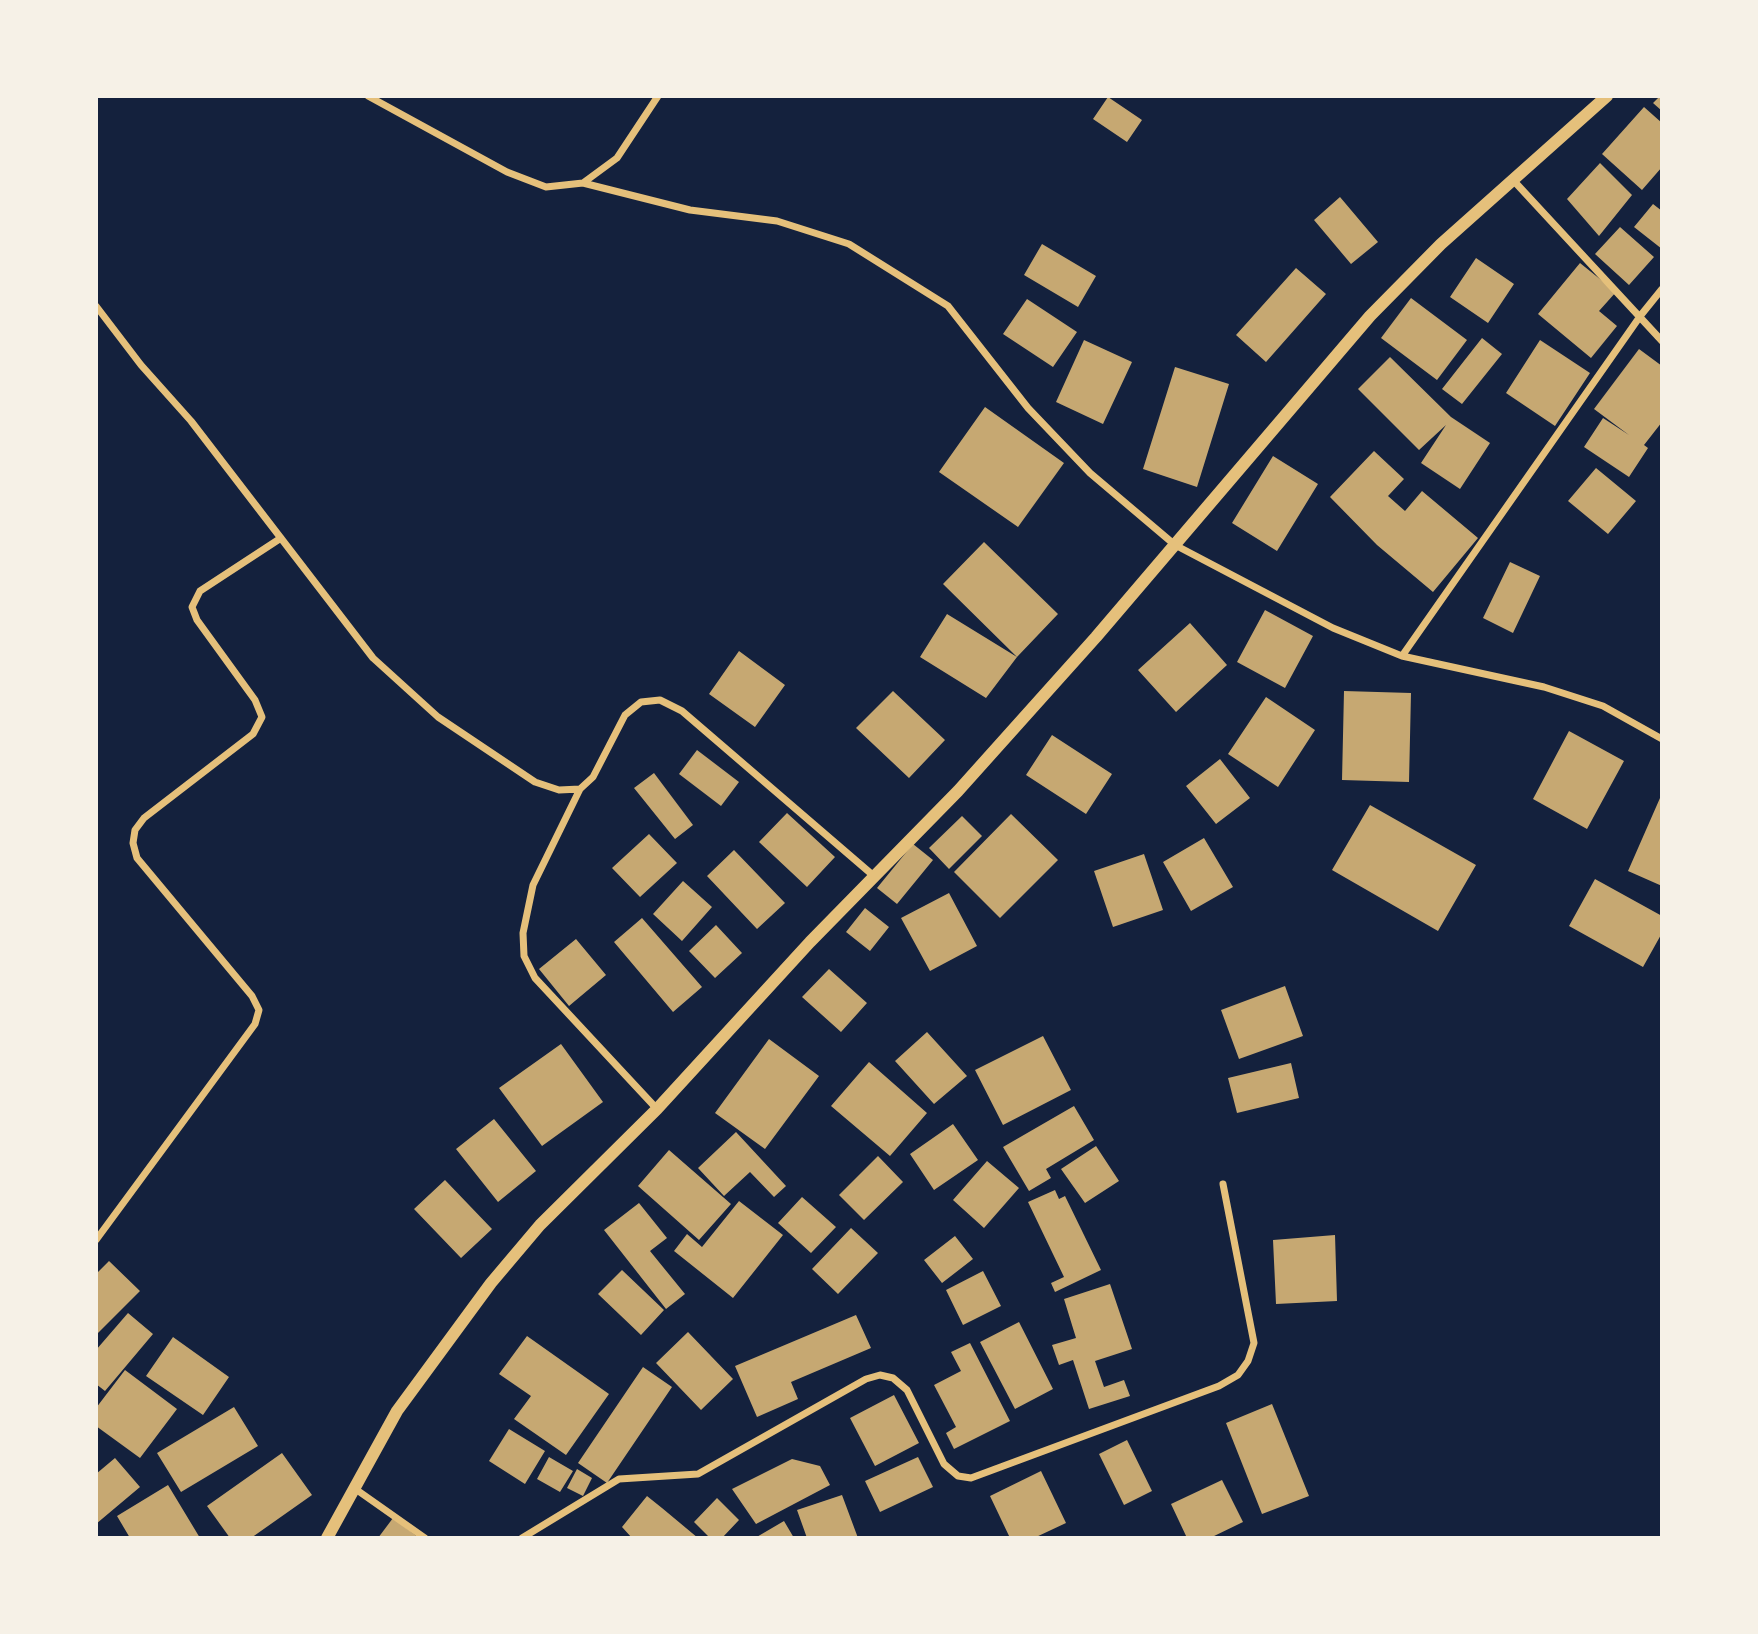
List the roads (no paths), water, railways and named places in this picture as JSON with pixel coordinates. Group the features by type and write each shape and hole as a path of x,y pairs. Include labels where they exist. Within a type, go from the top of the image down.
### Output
{"street":[{"path":"368,96 507,173 546,187 583,183 690,210 777,221 849,244 948,306 1037,417 1090,473 1175,545 1333,628 1402,656 1544,687 1603,706 1662,739"},
{"path":"583,183 617,158 658,96"},
{"path":"327,1538 397,1411 491,1283 540,1225 657,1109 801,952 1003,741 1370,316 1441,244 1607,96"},
{"path":"1513,180 1641,315 1662,341"},
{"path":"1402,656 1641,315 1662,289"},
{"path":"96,306 141,365 191,421 373,658 438,717 535,782 559,790 580,789"},
{"path":"96,1240 255,1024 259,1010 252,996 137,858 133,843 135,830 144,818 253,734 262,717 255,700 197,620 192,607 200,591 281,538"},
{"path":"657,1109 535,978 524,956 523,933 533,885 580,789 593,778 625,715 641,702 660,700 682,711 875,877"},
{"path":"522,1538 620,1479 698,1474 866,1379 880,1375 893,1378 907,1390 944,1464 958,1476 971,1478 1219,1386 1238,1374 1248,1361 1254,1343 1223,1184"},
{"path":"354,1488 425,1538"}]}
